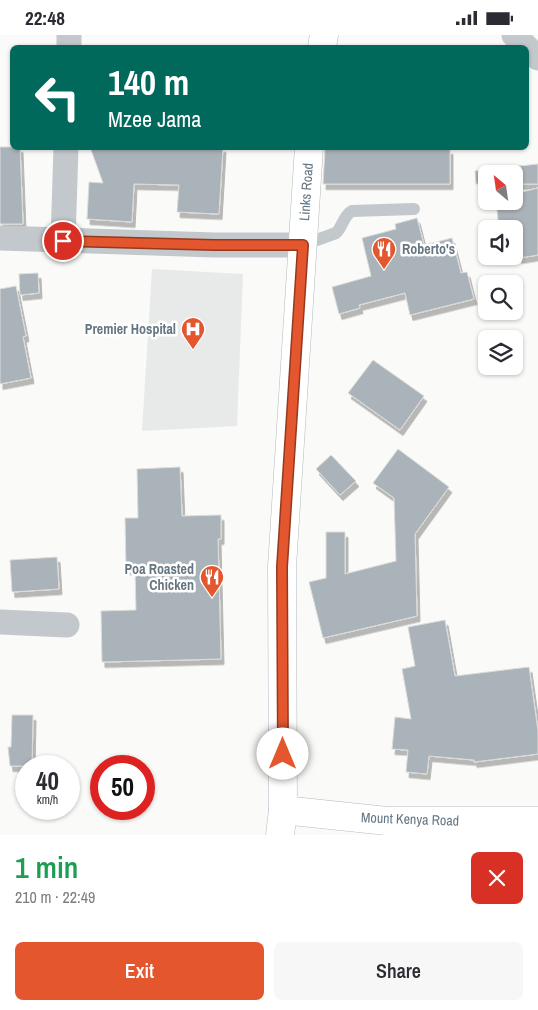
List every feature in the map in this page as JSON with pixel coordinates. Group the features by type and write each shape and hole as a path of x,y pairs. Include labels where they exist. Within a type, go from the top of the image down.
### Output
{"main road":[{"name":"Links Road","path":"282,823 282,567 310,150"},
{"name":"Mount Kenya Road","path":"282,823 538,821"}],"street":[{"path":"514,35 524,45"},
{"path":"63,241 66,150"},
{"path":"0,238 214,245 303,245"},
{"path":"0,622 67,625"}],"lane":[{"path":"303,245 336,233 340,230 346,215 352,211 414,209"}],"shaded area":[{"name":"Premier Hospital","path":"152,269 243,274 237,426 142,431"}],"building":[{"path":"0,147 10,147 10,150 20,150 23,224 0,224"},
{"path":"91,150 223,150 219,214 177,212 179,185 134,184 132,222 87,219 89,182 103,183"},
{"path":"325,150 450,150 450,184 323,184"},
{"path":"538,164 538,184 523,184 523,166"},
{"path":"475,171 478,171 478,184 476,184"},
{"path":"538,188 538,255 523,257 523,220 498,220 497,210 523,210 523,192"},
{"path":"417,218 424,245 452,238 461,273 467,272 474,299 410,315 405,293 359,305 360,308 339,314 332,287 371,276 362,238 396,229 395,224"},
{"path":"38,273 39,293 20,295 19,274"},
{"path":"16,286 26,336 23,337 31,378 0,384 0,289"},
{"path":"373,360 424,396 400,430 348,393"},
{"path":"398,449 449,487 415,534 417,616 323,638 309,582 326,578 326,532 345,532 345,574 396,561 394,498 373,483"},
{"path":"331,455 356,481 340,495 316,469"},
{"path":"180,467 182,516 221,515 221,539 218,539 221,659 102,662 101,611 136,610 135,569 126,569 125,518 138,518 137,469"},
{"path":"57,557 59,589 12,592 10,560"},
{"path":"445,620 455,676 529,667 538,731 538,754 474,762 474,760 429,756 427,774 406,772 408,750 392,749 395,717 411,719 402,669 415,666 408,627"},
{"path":"12,715 33,715 32,755 15,755 15,766 10,766 8,747 11,747"}],"place":[{"name":"Roberto's","path":"384,270"},
{"name":"Premier Hospital","path":"193,350"},
{"name":"Poa Roasted Chicken","path":"212,598"}],"route":[{"path":"63,241 303,245 282,567 283,754"}]}
